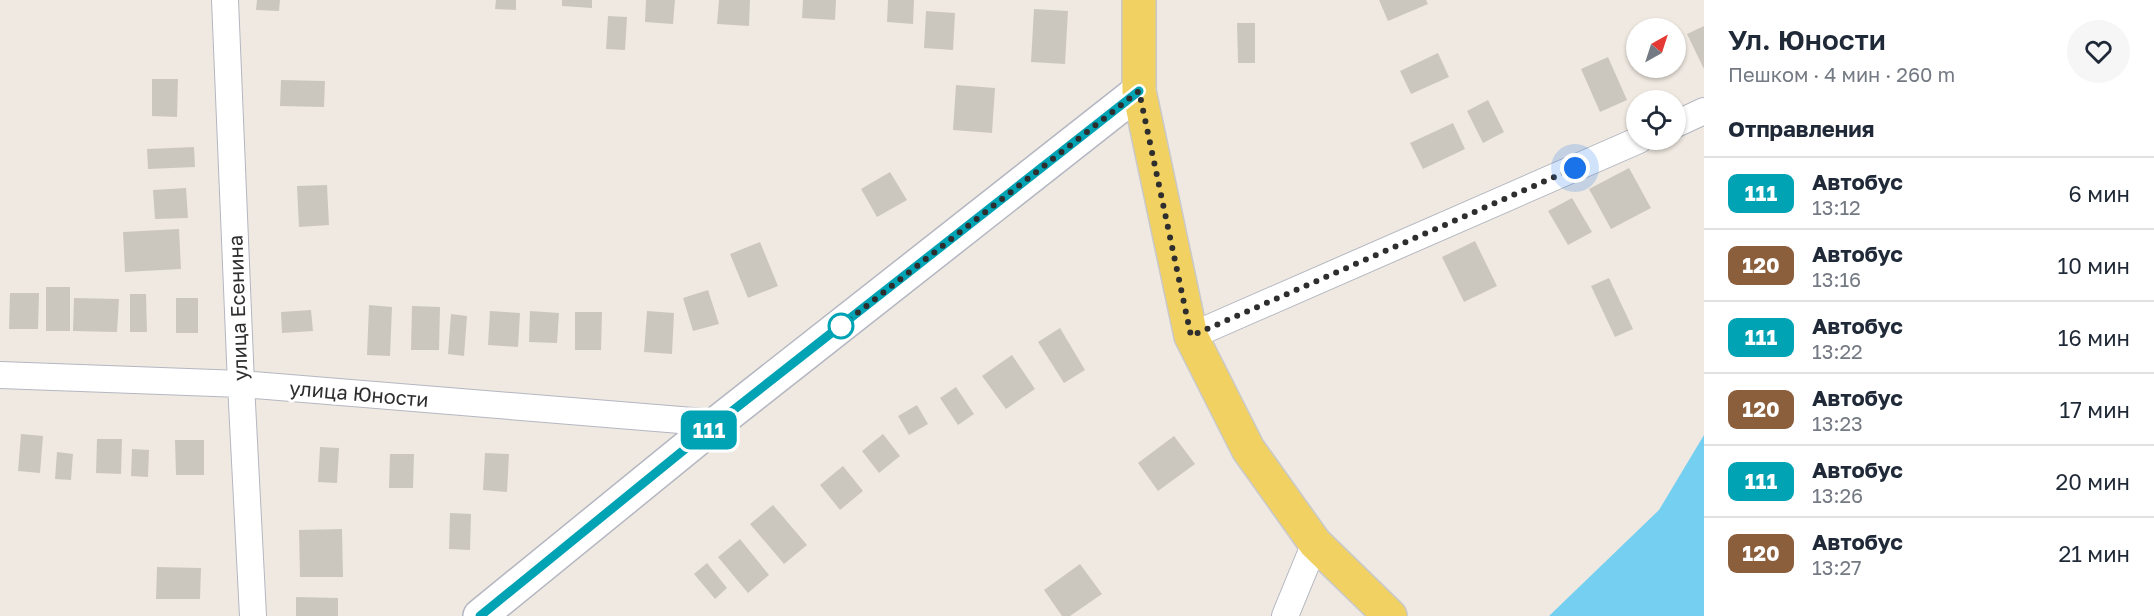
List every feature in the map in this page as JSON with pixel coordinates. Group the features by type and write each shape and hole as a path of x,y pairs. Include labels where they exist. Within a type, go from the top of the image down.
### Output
{"main road":[{"path":"1139,0 1139,91 1191,336 1248,449 1315,543 1390,616"},
{"path":"480,616 717,423 1139,91"}],"street":[{"name":"улица Есенина","path":"225,0 241,384 254,616"},
{"path":"1686,119 1704,111"},
{"path":"1191,336 1626,146"},
{"name":"улица Юности","path":"0,375 241,384 717,423"},
{"path":"1285,616 1315,543"}],"water":[{"path":"1704,435 1704,616 1549,616 1659,510"}],"building":[{"path":"257,0 280,0 279,11 256,10"},
{"path":"496,0 516,0 516,10 495,9"},
{"path":"562,0 592,0 592,8 562,6"},
{"path":"646,0 675,0 673,24 645,22"},
{"path":"719,0 750,0 749,26 717,24"},
{"path":"803,0 836,0 835,20 802,18"},
{"path":"888,0 914,0 913,24 887,22"},
{"path":"1379,0 1426,0 1428,4 1388,21"},
{"path":"1034,9 1068,11 1065,64 1031,62"},
{"path":"926,11 955,13 953,50 924,48"},
{"path":"608,16 627,17 625,50 606,49"},
{"path":"1237,23 1255,23 1255,63 1238,63"},
{"path":"1704,26 1704,69 1687,34"},
{"path":"1438,53 1449,77 1411,94 1400,71"},
{"path":"1608,57 1626,100 1600,112 1581,69"},
{"path":"152,79 178,79 177,117 152,116"},
{"path":"281,80 325,81 324,107 280,106"},
{"path":"956,85 995,88 992,133 953,130"},
{"path":"1488,100 1504,132 1483,143 1467,111"},
{"path":"1453,123 1465,149 1423,169 1410,143"},
{"path":"194,147 195,167 148,169 147,149"},
{"path":"1629,168 1651,208 1611,229 1589,189"},
{"path":"890,172 907,200 877,217 861,189"},
{"path":"327,185 329,225 299,227 297,186"},
{"path":"186,188 188,218 155,219 153,190"},
{"path":"1572,198 1592,232 1568,245 1548,211"},
{"path":"179,229 181,269 125,272 123,232"},
{"path":"1475,241 1497,286 1464,302 1442,257"},
{"path":"760,242 778,286 748,298 730,254"},
{"path":"1609,278 1633,329 1615,337 1591,286"},
{"path":"46,287 70,287 70,331 46,331"},
{"path":"708,290 719,324 693,331 683,298"},
{"path":"10,293 39,293 38,329 9,329"},
{"path":"130,294 146,294 147,332 130,332"},
{"path":"74,298 119,299 117,332 73,331"},
{"path":"176,298 198,298 198,333 176,333"},
{"path":"369,305 392,307 390,356 367,355"},
{"path":"412,306 440,307 439,350 411,350"},
{"path":"311,310 313,331 282,333 281,312"},
{"path":"490,311 520,313 518,347 488,345"},
{"path":"530,311 559,313 557,343 529,342"},
{"path":"647,311 674,313 672,354 644,352"},
{"path":"575,312 602,312 601,350 575,350"},
{"path":"451,314 467,316 464,356 448,354"},
{"path":"1060,328 1085,370 1064,383 1038,342"},
{"path":"1012,355 1035,389 1006,409 982,376"},
{"path":"956,387 974,414 958,425 940,398"},
{"path":"917,405 928,424 909,435 898,416"},
{"path":"21,434 43,436 40,473 18,471"},
{"path":"883,434 900,456 879,473 862,451"},
{"path":"1174,436 1195,464 1158,491 1138,463"},
{"path":"97,439 122,439 121,474 96,473"},
{"path":"175,440 204,440 204,475 176,475"},
{"path":"320,447 339,448 337,483 318,482"},
{"path":"132,449 149,450 148,477 131,476"},
{"path":"57,452 73,454 71,480 55,479"},
{"path":"485,453 509,454 507,492 483,490"},
{"path":"390,454 414,454 413,488 389,488"},
{"path":"843,466 863,491 840,510 820,485"},
{"path":"773,505 807,545 784,564 750,524"},
{"path":"450,513 471,514 470,550 449,549"},
{"path":"342,529 343,577 300,577 299,530"},
{"path":"740,539 769,575 748,593 718,557"},
{"path":"707,563 727,588 715,599 694,574"},
{"path":"1080,564 1102,594 1070,616 1062,616 1044,590"},
{"path":"157,567 201,568 200,599 156,599"},
{"path":"296,597 338,598 338,616 296,616"}],"bus line":[{"name":"111","path":"480,616 717,423 1139,91"}],"route":[{"path":"841,326 1139,91 1191,336 1575,168"}]}
